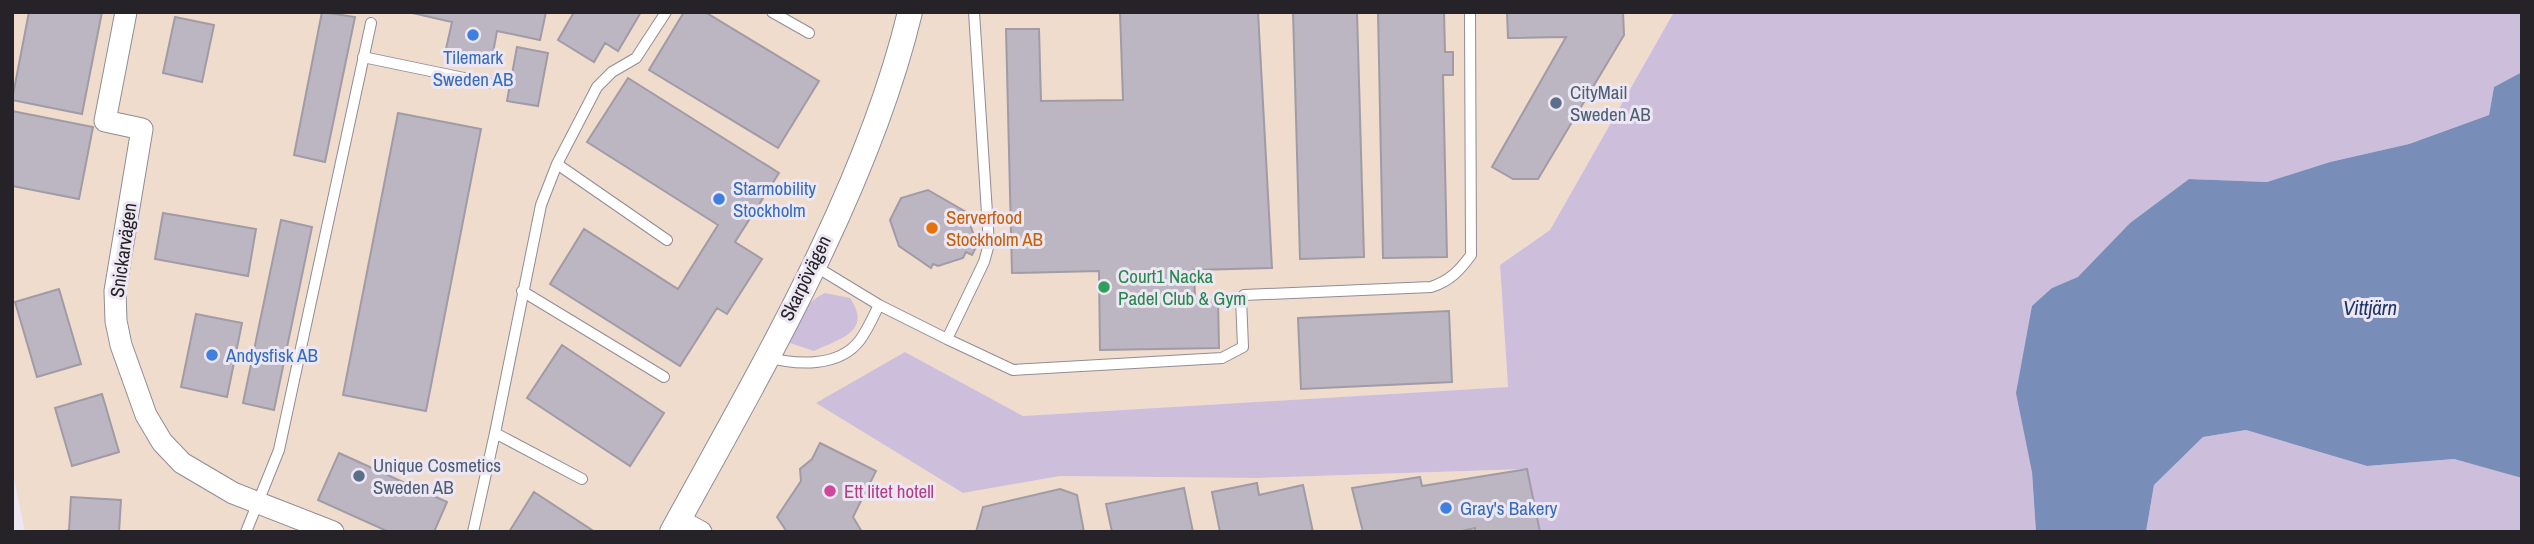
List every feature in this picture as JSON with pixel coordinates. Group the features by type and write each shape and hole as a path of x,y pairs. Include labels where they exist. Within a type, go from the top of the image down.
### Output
{"street":[{"name":"Snickarvägen","path":"126,12 105,121 142,129 115,291 121,345 132,382 162,442 182,463 233,494 333,532"},
{"name":"Skarpövägen","path":"675,526 813,265 867,143 911,12"},
{"path":"675,526 701,532"}],"lane":[{"path":"473,532 541,205 556,164 597,87 612,72 636,58 666,12"},
{"path":"772,12 809,33"},
{"path":"947,339 979,275 989,244 972,81 974,12"},
{"path":"813,265 879,305 1013,370 1222,358 1243,347 1241,298 1244,295 1431,287 1444,283 1459,271 1471,254 1470,12"},
{"path":"246,532 279,450 371,23"},
{"path":"363,57 488,83"},
{"path":"556,164 667,240"},
{"path":"522,291 664,377"},
{"path":"765,357 796,363 840,356 860,340 879,305"},
{"path":"495,433 582,479"}],"shaded area":[{"path":"12,12 1674,12 1550,230 1500,265 1508,387 1023,416 905,352 963,493 1060,476 1258,478 1527,469 1540,532 25,532 12,468"},
{"path":"1674,12 2522,12 2522,72 2494,87 2489,115 2409,144 2330,162 2267,182 2189,179 2130,223 2078,278 2052,288 2032,472 2036,532 1540,532 1527,469 1258,478 1060,476 963,493 816,403 905,352 1023,416 1508,387 1500,265 1550,230"},
{"path":"825,293 850,298 858,319 855,327 842,338 814,351 790,343 788,339 802,312 812,301"},
{"path":"2246,430 2367,466 2454,459 2520,477 2522,532 2146,532 2154,485 2203,437"}],"water":[{"name":"Vittjärn","path":"2522,72 2522,478 2454,459 2367,466 2246,430 2203,437 2154,485 2146,532 2036,532 2032,472 2016,393 2032,306 2052,288 2078,277 2130,223 2189,179 2267,182 2330,162 2409,144 2489,115 2494,87"}],"building":[{"path":"29,12 102,12 82,114 12,100"},
{"path":"322,12 355,17 325,162 294,155"},
{"name":"Tilemark Sweden AB","path":"408,12 546,12 540,40 497,31 492,58 446,49 452,22"},
{"path":"574,12 641,12 618,51 605,43 594,62 558,40"},
{"path":"684,12 705,12 819,81 778,148 649,70"},
{"path":"1120,12 1258,12 1272,268 1194,270 1195,299 1218,299 1219,348 1100,350 1099,271 1012,273 1006,29 1039,29 1041,101 1123,100"},
{"path":"1293,12 1357,12 1364,257 1300,259"},
{"path":"1378,12 1444,12 1445,52 1453,52 1453,75 1443,75 1447,257 1383,258"},
{"name":"CityMail Sweden AB","path":"1507,12 1623,12 1624,35 1538,179 1513,179 1492,167 1566,37 1508,38"},
{"path":"175,17 214,25 202,82 163,73"},
{"path":"517,47 548,53 538,106 507,101"},
{"name":"Starmobility Stockholm","path":"628,78 779,173 735,242 762,259 727,314 717,308 680,366 550,284 584,229 678,289 718,225 587,142"},
{"path":"12,111 93,127 79,199 12,186"},
{"path":"398,113 481,129 426,411 343,395"},
{"name":"Serverfood Stockholm AB","path":"928,190 966,212 974,236 980,239 972,255 966,252 963,258 938,266 933,264 931,268 899,246 890,220 901,198"},
{"path":"163,213 256,229 248,276 155,259"},
{"path":"281,220 312,227 274,410 243,403"},
{"path":"59,289 81,364 37,377 15,302"},
{"path":"1449,311 1452,382 1301,389 1298,318"},
{"name":"Andysfisk AB","path":"196,314 242,323 227,397 181,387"},
{"path":"562,345 664,413 630,466 527,398"},
{"path":"102,394 119,452 72,466 55,408"},
{"name":"Ett litet hotell","path":"820,443 876,471 853,517 862,532 787,532 777,517 801,481 800,469 812,459"},
{"name":"Unique Cosmetics Sweden AB","path":"339,453 447,502 434,532 389,532 318,500"},
{"name":"Gray's Bakery","path":"1527,469 1540,532 1475,532 1475,528 1457,532 1363,532 1352,488 1420,477 1422,486"},
{"path":"1257,483 1259,495 1303,485 1313,532 1220,532 1212,492"},
{"path":"1184,488 1193,532 1112,532 1106,504"},
{"path":"1060,489 1077,495 1084,532 976,532 983,507"},
{"path":"534,492 595,532 509,532"},
{"path":"71,497 121,500 119,532 64,532 69,530"}],"place":[{"name":"Tilemark Sweden AB","path":"473,35"},
{"name":"CityMail Sweden AB","path":"1556,103"},
{"name":"Starmobility Stockholm","path":"719,199"},
{"name":"Serverfood Stockholm AB","path":"932,228"},
{"name":"Court1 Nacka Padel Club & Gym","path":"1104,287"},
{"name":"Andysfisk AB","path":"212,355"},
{"name":"Unique Cosmetics Sweden AB","path":"359,476"},
{"name":"Ett litet hotell","path":"830,491"},
{"name":"Gray's Bakery","path":"1446,508"}]}
